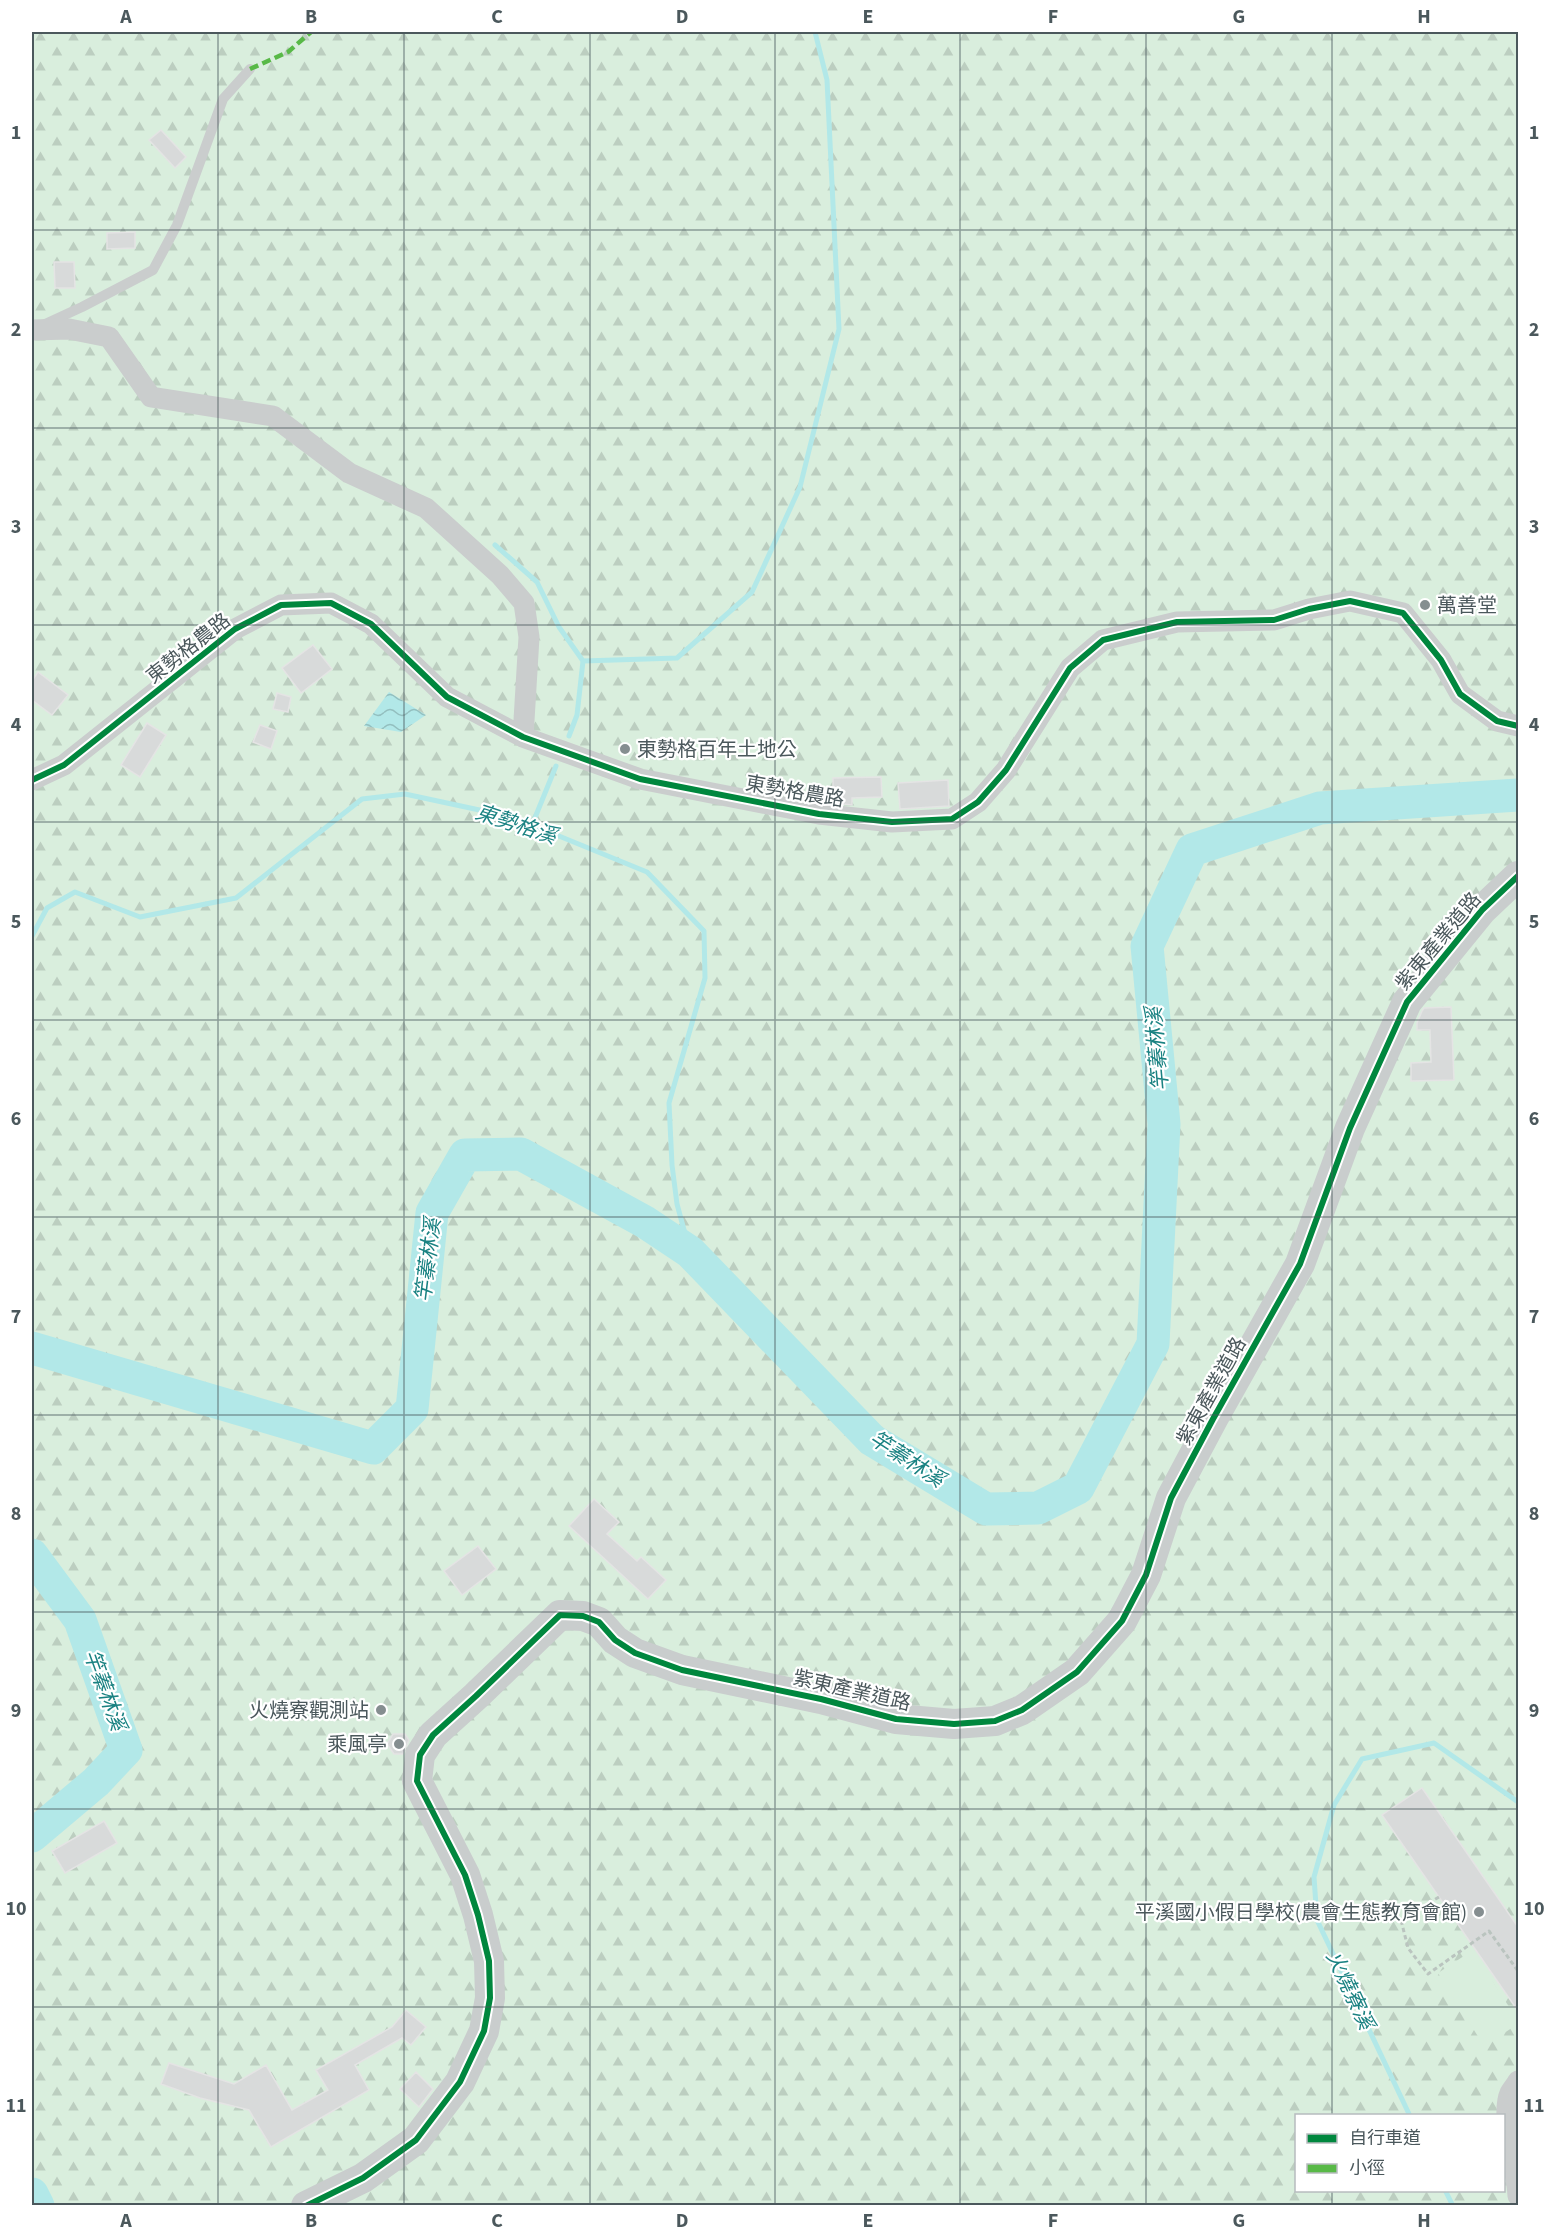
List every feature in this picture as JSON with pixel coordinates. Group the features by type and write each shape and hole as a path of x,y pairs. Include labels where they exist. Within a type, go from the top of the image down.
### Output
{"street":[{"path":"32,330 69,329 109,337 151,397 273,416 349,473 426,508 500,575 525,603 529,637 523,737"},
{"name":"東勢格農路","path":"32,780 64,765 235,629 281,605 331,603 371,624 447,697 523,737 640,779 796,810 892,822 952,819 978,802 1006,770 1070,668 1103,640 1177,622 1274,620 1310,609 1350,601 1403,613 1442,660 1460,694 1497,721 1518,726"},
{"name":"紫東產業道路","path":"306,2205 363,2178 416,2140 460,2082 484,2031 490,1998 489,1961 478,1915 465,1875 417,1781 420,1755 433,1735 560,1615 583,1616 599,1622 615,1640 635,1653 682,1670 821,1699 896,1719 954,1724 995,1721 1022,1710 1077,1672 1122,1621 1146,1575 1171,1498 1300,1264 1350,1128 1407,1002 1482,910 1518,876"},
{"path":"1518,2081 1509,2095 1508,2133 1517,2178 1518,2196"}],"lane":[{"path":"32,330 153,270 177,225 223,99 250,69"}],"path":[{"path":"1439,1897 1401,1920 1408,1948 1428,1974 1489,1931 1518,1971"}],"green space":[{"path":"32,32 1518,32 1518,2205 32,2206"},
{"path":"1473,1950 1518,2021 1518,2024 1484,2046 1438,1973"}],"water":[{"path":"389,692 426,715 401,732 364,726"}],"building":[{"path":"161,130 186,157 175,168 149,140"},
{"path":"135,232 135,248 107,249 107,233"},
{"path":"54,262 74,262 75,288 55,288"},
{"path":"313,645 332,669 301,693 282,668"},
{"path":"38,672 68,695 52,715 32,700 32,681"},
{"path":"277,693 291,697 288,712 273,709"},
{"path":"147,723 166,735 140,777 121,765"},
{"path":"260,725 277,731 271,749 253,742"},
{"path":"881,777 882,797 852,798 852,805 833,803 833,778"},
{"path":"948,780 949,806 900,809 898,783"},
{"path":"1451,1007 1454,1080 1411,1081 1411,1063 1431,1062 1430,1030 1417,1030 1422,1011 1424,1008"},
{"path":"594,1499 619,1522 607,1534 637,1561 641,1557 666,1580 648,1599 569,1526"},
{"path":"478,1546 496,1569 462,1595 444,1571"},
{"name":"乘風亭","path":"393,1734 405,1734 409,1740 403,1754 394,1754 387,1744"},
{"name":"平溪國小假日學校(農會生態教育會館)","path":"1422,1788 1518,1927 1518,2011 1382,1815"},
{"path":"104,1821 117,1843 65,1873 52,1851"},
{"path":"406,2010 426,2027 411,2045 402,2038 355,2065 369,2090 271,2147 249,2110 200,2098 161,2084 169,2063 234,2084 266,2065 292,2110 328,2090 316,2070 392,2027"},
{"path":"416,2072 433,2089 419,2107 400,2089"}],"waterway":[{"path":"569,736 577,715 583,661 677,658 752,592 800,487 839,329 827,80 815,32"},
{"path":"495,545 537,582 559,627 583,661"},
{"path":"532,825 556,766"},
{"name":"東勢格溪","path":"32,936 47,908 75,892 140,917 236,898 362,799 405,794 498,814 532,825 647,872 704,931 705,978 669,1103 672,1165 677,1204 690,1252"},
{"name":"竿蓁林溪","path":"32,1348 373,1448 412,1409 432,1213 465,1155 521,1154 645,1222 690,1252 872,1440 986,1509 1038,1508 1078,1488 1153,1344 1164,1124 1147,946 1192,850 1320,808 1518,795"},
{"name":"竿蓁林溪","path":"32,1555 80,1620 126,1750 96,1782 32,1836"},
{"name":"火燒寮溪","path":"1409,2114 1317,1920 1314,1877 1334,1805 1362,1759 1434,1743 1518,1802"},
{"name":"火燒寮溪","path":"1446,2192 1453,2206"},
{"name":"竿蓁林溪","path":"32,2194 38,2206"}],"marked path":[{"path":"250,69 288,52 311,32"}],"cycle path":[{"path":"32,780 64,765 235,629 281,605 331,603 371,624 447,697 523,737 640,779 819,814 892,822 952,819 978,802 1006,770 1070,668 1103,640 1177,622 1274,620 1309,609 1350,601 1403,613 1441,660 1460,694 1497,721 1518,726"},
{"path":"306,2206 363,2178 416,2140 460,2082 484,2031 490,1998 489,1961 478,1915 465,1875 417,1781 420,1755 433,1735 560,1615 583,1616 599,1622 615,1640 635,1653 682,1670 821,1699 896,1719 954,1724 995,1721 1022,1710 1077,1672 1122,1621 1146,1575 1171,1498 1300,1264 1350,1128 1407,1002 1482,910 1518,876"}],"place":[{"name":"萬善堂","path":"1425,605"},
{"name":"東勢格百年土地公","path":"625,749"},
{"name":"火燒寮觀測站","path":"381,1710"},
{"name":"乘風亭","path":"399,1744"},
{"name":"平溪國小假日學校(農會生態教育會館)","path":"1479,1912"}]}
